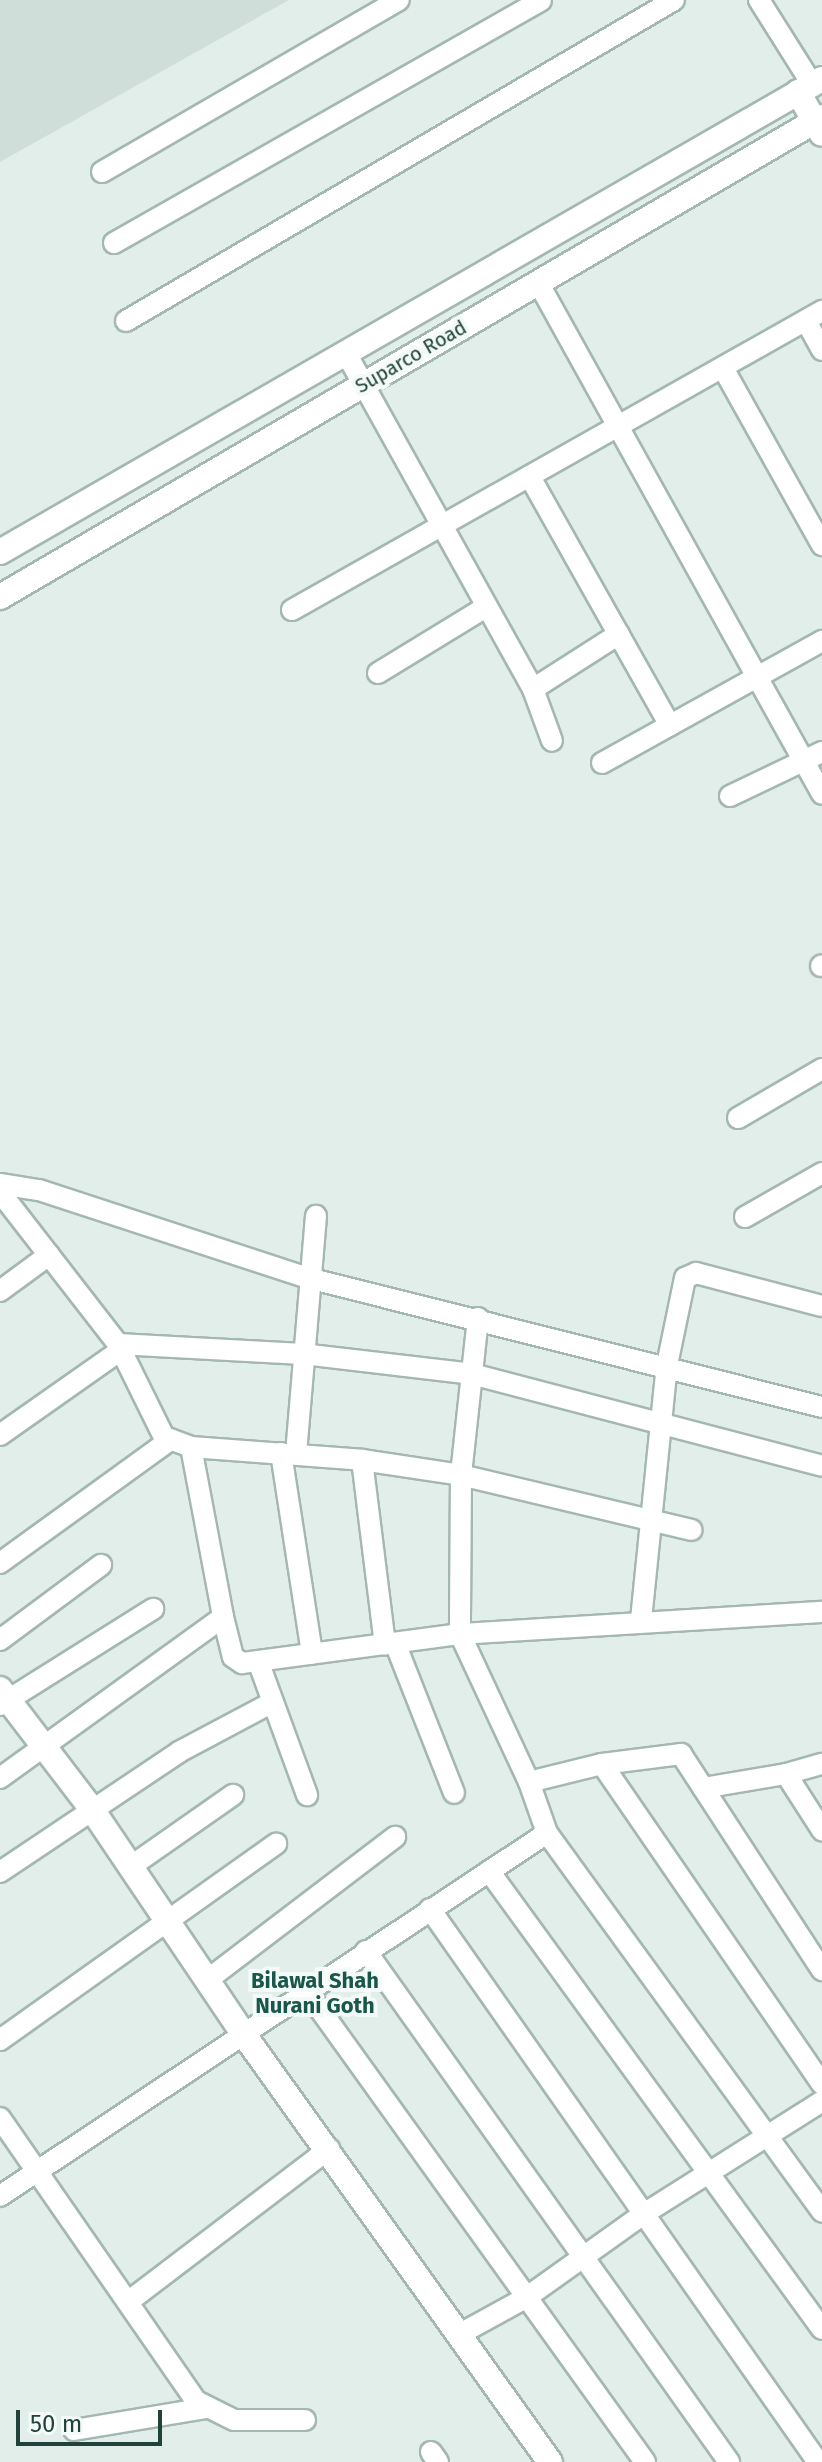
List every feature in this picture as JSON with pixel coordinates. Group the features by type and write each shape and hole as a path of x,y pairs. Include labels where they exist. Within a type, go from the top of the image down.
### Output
{"main road":[{"name":"Suparco Road","path":"0,597 539,284 816,104"},
{"name":"Suparco Road","path":"0,552 346,353 816,104"},
{"path":"3,1698 91,1808 206,1981 550,2462"}],"street":[{"path":"102,172 399,0"},
{"path":"114,243 541,0"},
{"path":"126,321 674,0"},
{"path":"759,0 816,104"},
{"path":"539,284 616,429 760,676 803,763 822,794"},
{"path":"292,610 814,316 822,350"},
{"path":"346,353 533,689 552,741"},
{"path":"723,368 822,545"},
{"path":"530,477 670,725"},
{"path":"378,673 486,607"},
{"path":"533,689 619,634"},
{"path":"602,763 822,641"},
{"path":"730,796 822,752"},
{"path":"738,1118 822,1069"},
{"path":"745,1217 822,1173"},
{"path":"0,1184 39,1190 308,1278 667,1365 822,1407"},
{"path":"0,1192 120,1347 147,1411 171,1439 191,1447 362,1460 461,1475 692,1530"},
{"path":"312,1654 288,1453 303,1354 316,1216"},
{"path":"0,1291 49,1255"},
{"path":"641,1620 659,1423 681,1285 691,1274 822,1306"},
{"path":"478,1318 461,1475 460,1634 529,1782 547,1833 822,2212"},
{"path":"0,1435 120,1347 303,1354 472,1374 822,1466"},
{"path":"0,1563 171,1439"},
{"path":"191,1447 223,1617 235,1661 258,1661 460,1634 641,1620 822,1612"},
{"path":"362,1460 390,1644 454,1793"},
{"path":"0,1640 101,1565"},
{"path":"3,1698 153,1609"},
{"path":"0,1778 223,1617"},
{"path":"258,1661 307,1795"},
{"path":"0,1872 91,1808 179,1752 273,1702"},
{"path":"529,1782 602,1764 681,1754 822,1970"},
{"path":"602,1764 822,2084"},
{"path":"703,1788 786,1774 822,1764"},
{"path":"786,1774 822,1830"},
{"path":"130,1867 233,1795"},
{"path":"0,2196 242,2032 547,1833"},
{"path":"206,1981 395,1837"},
{"path":"0,2040 276,1844"},
{"path":"489,1871 822,2329"},
{"path":"430,1909 818,2462"},
{"path":"366,1951 729,2462"},
{"path":"306,1990 645,2462"},
{"path":"458,2335 527,2297 642,2215 822,2101"},
{"path":"0,2118 205,2408 234,2420 305,2420"},
{"path":"128,2302 329,2149"},
{"path":"74,2430 205,2408"}],"shaded area":[{"path":"0,0 289,0 0,162"}],"district":[{"name":"Bilawal Shah Nurani Goth","path":"315,1992"}]}
